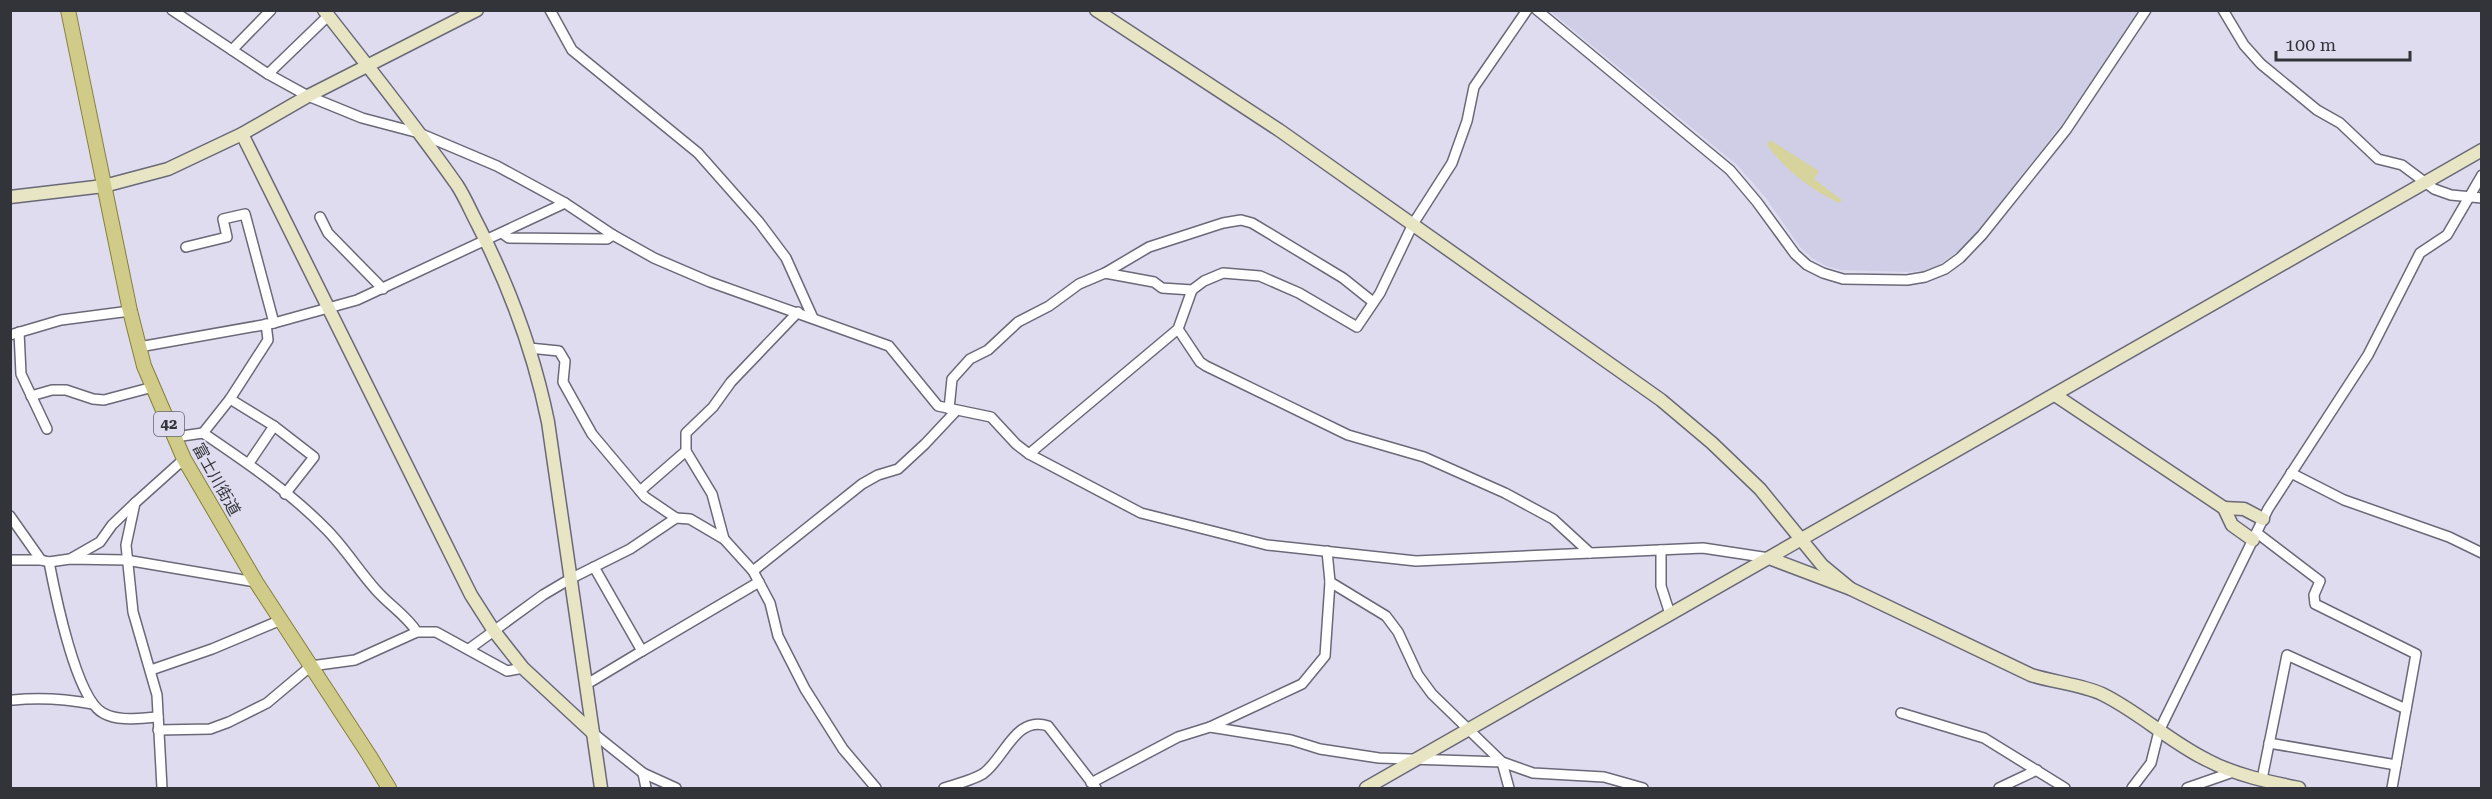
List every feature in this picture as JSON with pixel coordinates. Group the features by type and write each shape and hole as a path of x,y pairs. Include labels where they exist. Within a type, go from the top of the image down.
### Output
{"main road":[{"name":"富士川街道","path":"68,10 130,311 139,347 153,387 184,459 256,582 389,789"}],"street":[{"path":"172,10 268,74 308,96 344,112 418,133 497,166 565,203 613,235 654,258 710,282 889,346 938,406 991,417 1016,444 1029,454 1141,513 1267,545 1416,561 1703,548 1769,558 1851,589 2031,675 2103,695 2208,761 2299,789"},
{"path":"232,50 271,10"},
{"path":"10,197 104,186 168,168 242,134 308,96 477,10"},
{"path":"550,10 572,50 698,153 759,222 786,258 813,318"},
{"path":"1096,10 1279,130 1661,400 1712,443 1760,489 1822,565 1851,589"},
{"path":"1029,454 1178,329 1192,290 1204,281 1223,273 1260,276 1299,293 1357,327 1380,293 1413,224 1452,163 1467,121 1474,87 1527,10"},
{"path":"1537,10 1730,170 1795,254 1807,265 1843,279 1907,280 1925,277 1945,269 1960,258 1982,235 2066,130 2146,10"},
{"path":"2223,10 2244,45 2261,64 2317,110 2340,123 2378,159 2402,165 2434,189 2451,195 2481,198"},
{"path":"268,74 326,13 366,67 408,116 458,186 486,241 513,303 529,348 548,422 601,789"},
{"path":"242,134 471,595 494,631 523,668 593,733 643,773 676,789"},
{"path":"1366,789 2481,150"},
{"path":"2132,789 2151,764 2159,731 2263,519 2368,355 2420,252 2447,235 2481,175"},
{"path":"139,347 270,324 329,308 383,289 565,203"},
{"path":"186,247 226,237 223,219 245,214 270,324 268,340 230,399 203,433"},
{"path":"320,217 328,233 383,289"},
{"path":"753,571 862,484 878,475 898,469 925,444 952,410 952,379 970,359 988,350 1018,322 1049,306 1079,284 1105,273 1149,247 1223,223 1241,220 1252,223 1343,278 1374,302"},
{"path":"502,233 509,238 607,239 613,235"},
{"path":"1105,273 1154,282 1162,288 1192,290"},
{"path":"47,429 21,374 15,334 61,320 130,311"},
{"path":"724,539 712,494 686,451 686,433 713,407 731,382 798,312"},
{"path":"1178,329 1200,362 1206,366 1348,435 1424,457 1506,492 1553,519 1590,553"},
{"path":"529,348 559,351 565,361 563,382 592,434 645,497 676,518 690,519 724,539 753,571 770,603 778,636 805,689 843,749 876,789"},
{"path":"32,396 52,390 66,390 93,399 104,400 153,387"},
{"path":"2055,395 2224,508 2244,509 2263,519"},
{"path":"230,399 274,426 314,457 285,494"},
{"path":"249,463 274,426"},
{"path":"175,437 203,433 249,463 325,528 387,602 409,619 417,632"},
{"path":"640,491 686,451"},
{"path":"70,559 100,542 112,525 184,459"},
{"path":"2291,473 2344,500 2449,537 2481,553"},
{"path":"135,503 126,545 126,560 133,612 157,695 162,789"},
{"path":"2224,508 2232,525 2255,537 2320,581 2314,595 2315,604 2416,654 2392,789"},
{"path":"10,516 45,561 65,638 93,704 103,714 121,719 158,717"},
{"path":"469,649 543,595 630,549 676,518"},
{"path":"1661,550 1662,586 1670,614"},
{"path":"944,789 984,773 1024,727 1038,722 1048,726 1094,786 1178,737 1210,727 1302,684 1325,656 1330,582 1327,551"},
{"path":"10,560 126,560 256,582"},
{"path":"594,567 642,651"},
{"path":"587,684 759,582"},
{"path":"1330,582 1386,616 1398,632 1418,675 1432,694 1502,762 1509,789"},
{"path":"151,669 213,649 281,620"},
{"path":"158,730 210,729 229,722 267,703 311,666 355,660 417,632 436,632 507,671 523,668"},
{"path":"2262,779 2287,655 2406,709"},
{"path":"13,700 67,699 93,704"},
{"path":"1901,713 1984,738 2066,789"},
{"path":"1210,727 1291,740 1320,750 1415,760 1502,762 1533,773 1604,777 1643,789"},
{"path":"2269,743 2396,765"},
{"path":"1999,789 2037,770"},
{"path":"2187,789 2236,771"},
{"path":"643,773 646,789"}],"shaded area":[{"path":"1550,11 2140,11 2065,120 1981,228 1961,249 1938,266 1924,271 1906,272 1841,270 1826,266 1812,258 1800,247 1766,198 1737,165"},
{"path":"1770,140 1819,171 1814,179 1842,200 1839,203 1818,192 1799,178 1767,145"}]}
